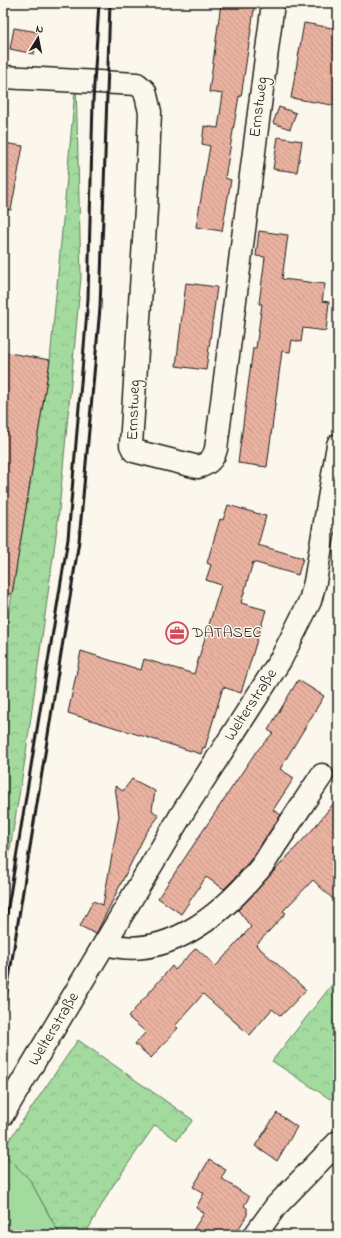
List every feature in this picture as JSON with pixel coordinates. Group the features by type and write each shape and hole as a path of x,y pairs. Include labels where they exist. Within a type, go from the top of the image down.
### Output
{"street":[{"name":"Ernstweg","path":"3,77 137,84 145,90 150,112 149,142 131,445 134,451 198,467 205,465 212,460 216,449 273,3"},
{"name":"Welterstraße","path":"8,1105 106,944 183,812 281,659 310,601 318,567 338,445"},
{"path":"106,944 122,948 141,947 168,942 191,930 216,913 235,898 258,872 322,775"},
{"path":"255,1235 276,1206 338,1142"}],"green space":[{"path":"76,80 81,277 58,521 25,760 3,890 3,694 7,678 3,677 3,638 5,637 50,360"},
{"path":"338,977 338,1096 330,1099 272,1061"},
{"path":"78,1040 193,1120 177,1140 155,1125 110,1190 85,1235 60,1235 30,1180 3,1153 3,1149"},
{"path":"3,1153 30,1180 60,1235 3,1235"}],"building":[{"path":"221,3 255,3 241,97 239,96 225,178 231,180 222,231 196,227 210,146 202,144 204,126 218,128 223,94 209,92"},
{"path":"304,23 338,29 338,106 291,98"},
{"path":"14,28 38,32 34,54 10,49"},
{"path":"279,107 296,113 290,129 273,123"},
{"path":"278,137 302,141 297,172 273,169"},
{"path":"3,143 23,146 11,210 3,209"},
{"path":"259,231 288,235 282,279 325,284 322,301 329,302 326,331 303,328 301,342 292,340 290,352 282,351 267,467 238,463 253,348 256,348 262,304 259,304 265,257 256,256"},
{"path":"186,283 217,287 206,370 176,366"},
{"path":"3,352 50,360 12,594 3,593"},
{"path":"228,505 266,516 258,545 303,558 298,575 253,562 241,603 266,610 241,693 223,687 205,748 203,747 201,754 68,713 81,651 141,670 144,659 194,674 221,585 206,580 211,565 207,563 220,519 223,520"},
{"path":"298,680 324,696 280,769 294,778 273,810 281,815 252,858 224,889 206,877 181,914 158,898 255,753 273,733 268,730"},
{"path":"132,779 155,791 152,810 159,816 146,833 96,934 80,926 93,901 103,905 119,816 115,786 123,791"},
{"path":"338,798 338,904 313,880 283,911 286,913 256,945 306,990 281,1016 272,1009 250,1035 203,994 175,1026 178,1028 151,1058 135,1044 146,1032 128,1017 172,966 175,970 196,948 216,966 251,927 238,910 313,829"},
{"path":"277,1113 297,1127 277,1161 255,1146"},
{"path":"209,1160 226,1170 221,1178 249,1197 244,1206 247,1208 247,1215 235,1235 190,1235 204,1213 196,1208 204,1193 193,1187"}],"railway":[{"path":"3,938 68,539 88,299 93,101 99,3"},
{"path":"3,1016 79,541 100,308 110,3"}],"place":[{"name":"DATASEC","path":"177,633"}]}
